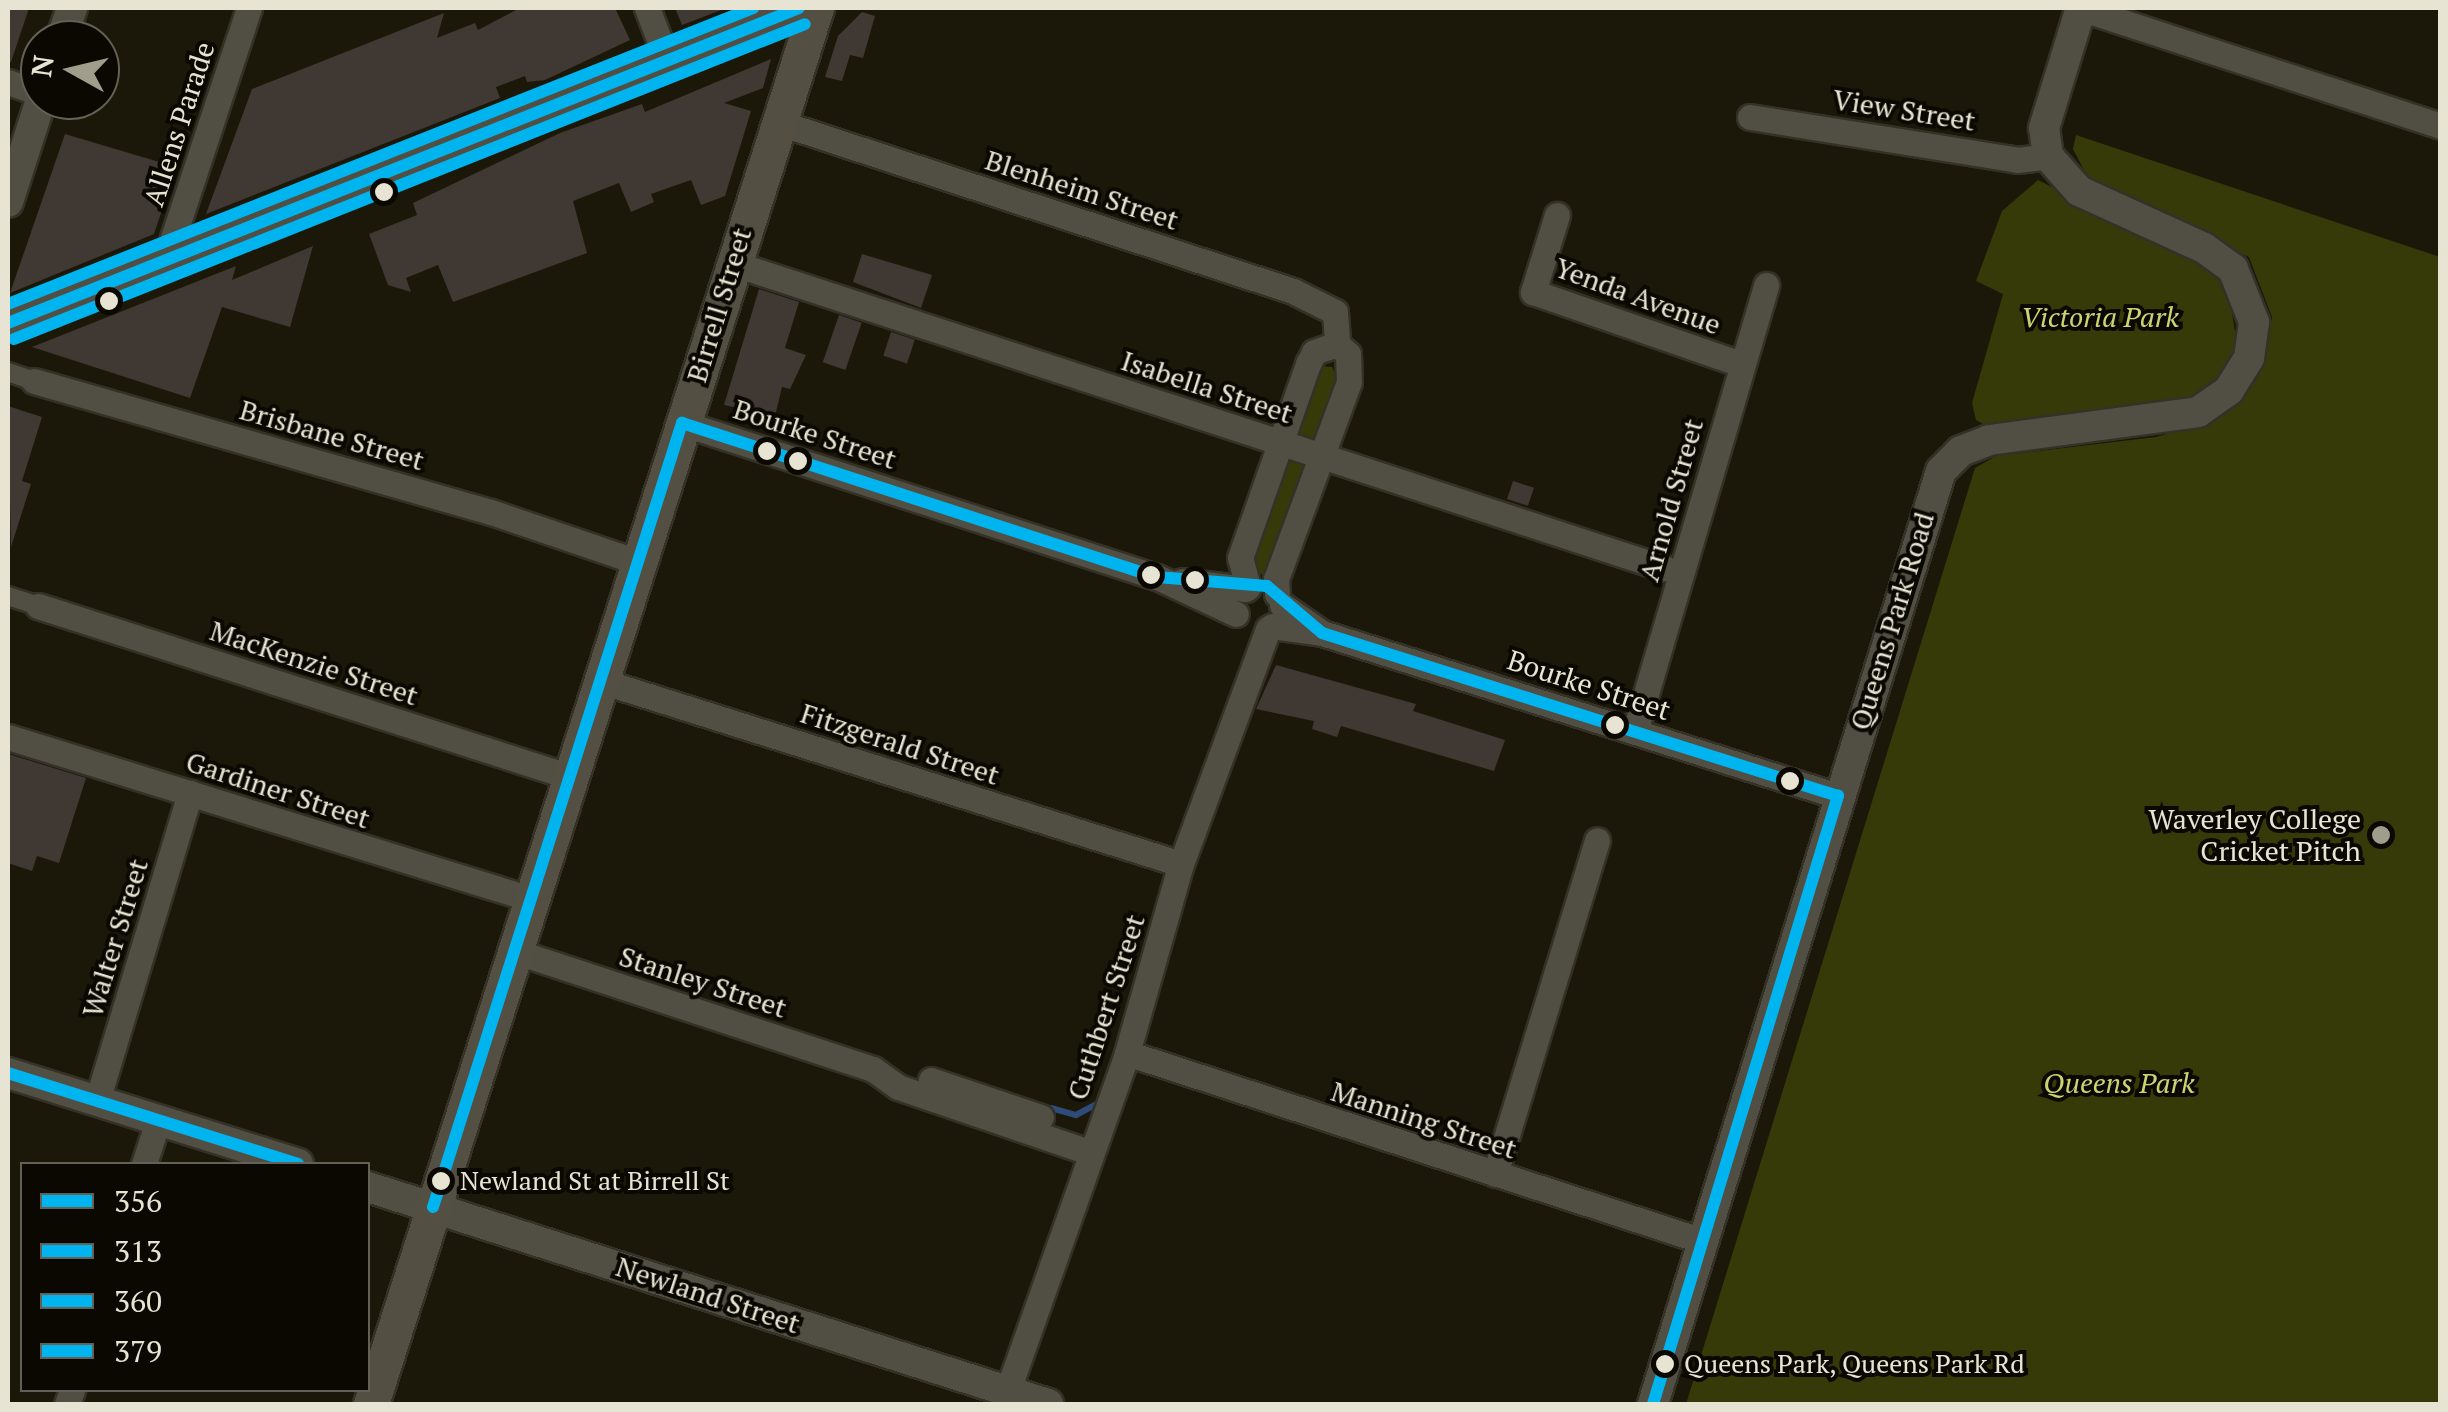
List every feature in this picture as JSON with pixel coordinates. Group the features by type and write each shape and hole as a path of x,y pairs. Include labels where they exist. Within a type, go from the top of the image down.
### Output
{"main road":[{"name":"Birrell Street","path":"371,1404 378,1345 433,1207 816,8"}],"street":[{"name":"Allens Parade","path":"166,259 249,8"},
{"path":"646,8 668,60"},
{"path":"8,323 799,8"},
{"path":"2048,156 2044,128 2081,8 2440,126"},
{"name":"View Street","path":"1750,117 2017,160 2048,156"},
{"path":"8,202 35,120"},
{"name":"Blenheim Street","path":"777,122 1293,291 1335,312 1337,344"},
{"name":"Queens Park Road","path":"1653,1404 1935,483 1950,458 2005,437 2180,418 2215,403 2249,358 2254,322 2232,269 2204,248 2079,191 2048,156"},
{"name":"Yenda Avenue","path":"1557,215 1533,292 1741,364"},
{"name":"Isabella Street","path":"732,263 1664,568"},
{"name":"Arnold Street","path":"1634,731 1766,285"},
{"path":"1243,596 1267,586 1275,613 1248,628 1243,596 1240,558 1314,352 1337,344"},
{"name":"Cuthbert Street","path":"1005,1398 1126,1053 1181,864 1275,613 1276,578 1318,456 1350,382 1348,354 1337,344"},
{"name":"Brisbane Street","path":"8,372 491,512 638,562"},
{"name":"Bourke Street","path":"682,423 1157,577 1243,596"},
{"path":"8,596 38,606"},
{"name":"MacKenzie Street","path":"38,606 571,777"},
{"name":"Bourke Street","path":"1275,613 1322,632 1838,796"},
{"name":"Fitzgerald Street","path":"601,680 1181,864"},
{"name":"Gardiner Street","path":"8,737 531,899"},
{"name":"Walter Street","path":"97,1101 190,793"},
{"path":"1495,1174 1597,840"},
{"name":"Stanley Street","path":"514,951 873,1070 904,1072 1040,1117"},
{"name":"Manning Street","path":"1126,1053 1704,1240"},
{"name":"Stanley Street","path":"873,1070 898,1088 1089,1152"},
{"path":"8,1073 291,1162"},
{"path":"145,1162 158,1121"},
{"name":"Newland Street","path":"370,1187 1005,1398 1048,1404"}],"green space":[{"name":"Queens Park","path":"2076,135 2440,257 2440,1404 1686,1404 1975,468 1996,456 2156,437 2207,422 2246,394 2262,362 2272,317 2249,257 2090,182 2073,149"},
{"name":"Victoria Park","path":"2038,180 2226,276 2237,344 2221,378 2195,398 1990,428 1976,420 1972,403 2003,294 1976,281 2002,211"},
{"path":"1320,366 1332,367 1338,381 1318,436 1308,441 1295,431"},
{"path":"1286,461 1301,461 1306,469 1267,578 1250,567"}],"building":[{"path":"8,8 29,8 25,20 20,20 20,35 8,62"},
{"path":"520,8 615,8 630,40 545,80 527,82 525,76 496,87 500,98 206,214 252,89 444,13 437,38 475,23 478,30"},
{"path":"675,8 724,8 724,9 682,25"},
{"path":"862,12 875,16 863,58 850,55 842,81 825,77 838,36"},
{"path":"771,59 763,88 724,103 751,111 725,196 701,205 691,180 651,194 654,202 631,212 619,183 573,201 587,253 453,302 438,265 406,278 411,292 388,285 369,234 417,215 413,203 560,133 642,104 645,112"},
{"path":"65,134 176,167 154,234 10,293"},
{"path":"313,246 290,327 222,307 190,398 32,347 236,266 232,280"},
{"path":"862,254 932,275 921,308 853,282"},
{"path":"759,289 799,302 785,348 806,355 790,389 782,387 775,416 724,405"},
{"path":"839,315 862,323 845,370 823,362"},
{"path":"891,332 915,340 907,364 883,356"},
{"path":"8,406 42,417 22,481 31,484 11,547"},
{"path":"1513,481 1534,488 1528,506 1507,499"},
{"path":"1276,665 1416,704 1413,711 1505,740 1494,771 1341,726 1337,737 1312,729 1314,721 1256,709"},
{"path":"8,754 86,778 59,863 37,856 32,871 8,863"}],"waterway":[{"path":"1051,1108 1076,1115 1097,1104"}],"transit line":[{"name":"379","path":"8,304 753,8"},
{"name":"313","path":"8,323 799,8"},
{"name":"360","path":"14,339 805,24"},
{"name":"356","path":"682,423 1157,577 1267,586 1322,633 1838,796"},
{"name":"356","path":"433,1207 682,423"},
{"name":"356","path":"1653,1404 1838,796"},
{"name":"356","path":"8,1073 292,1162"}],"place":[{"name":"Waverley College Cricket Pitch","path":"2381,835"},
{"name":"Newland St at Birrell St","path":"441,1181"},
{"name":"Queens Park, Queens Park Rd","path":"1665,1364"}]}
